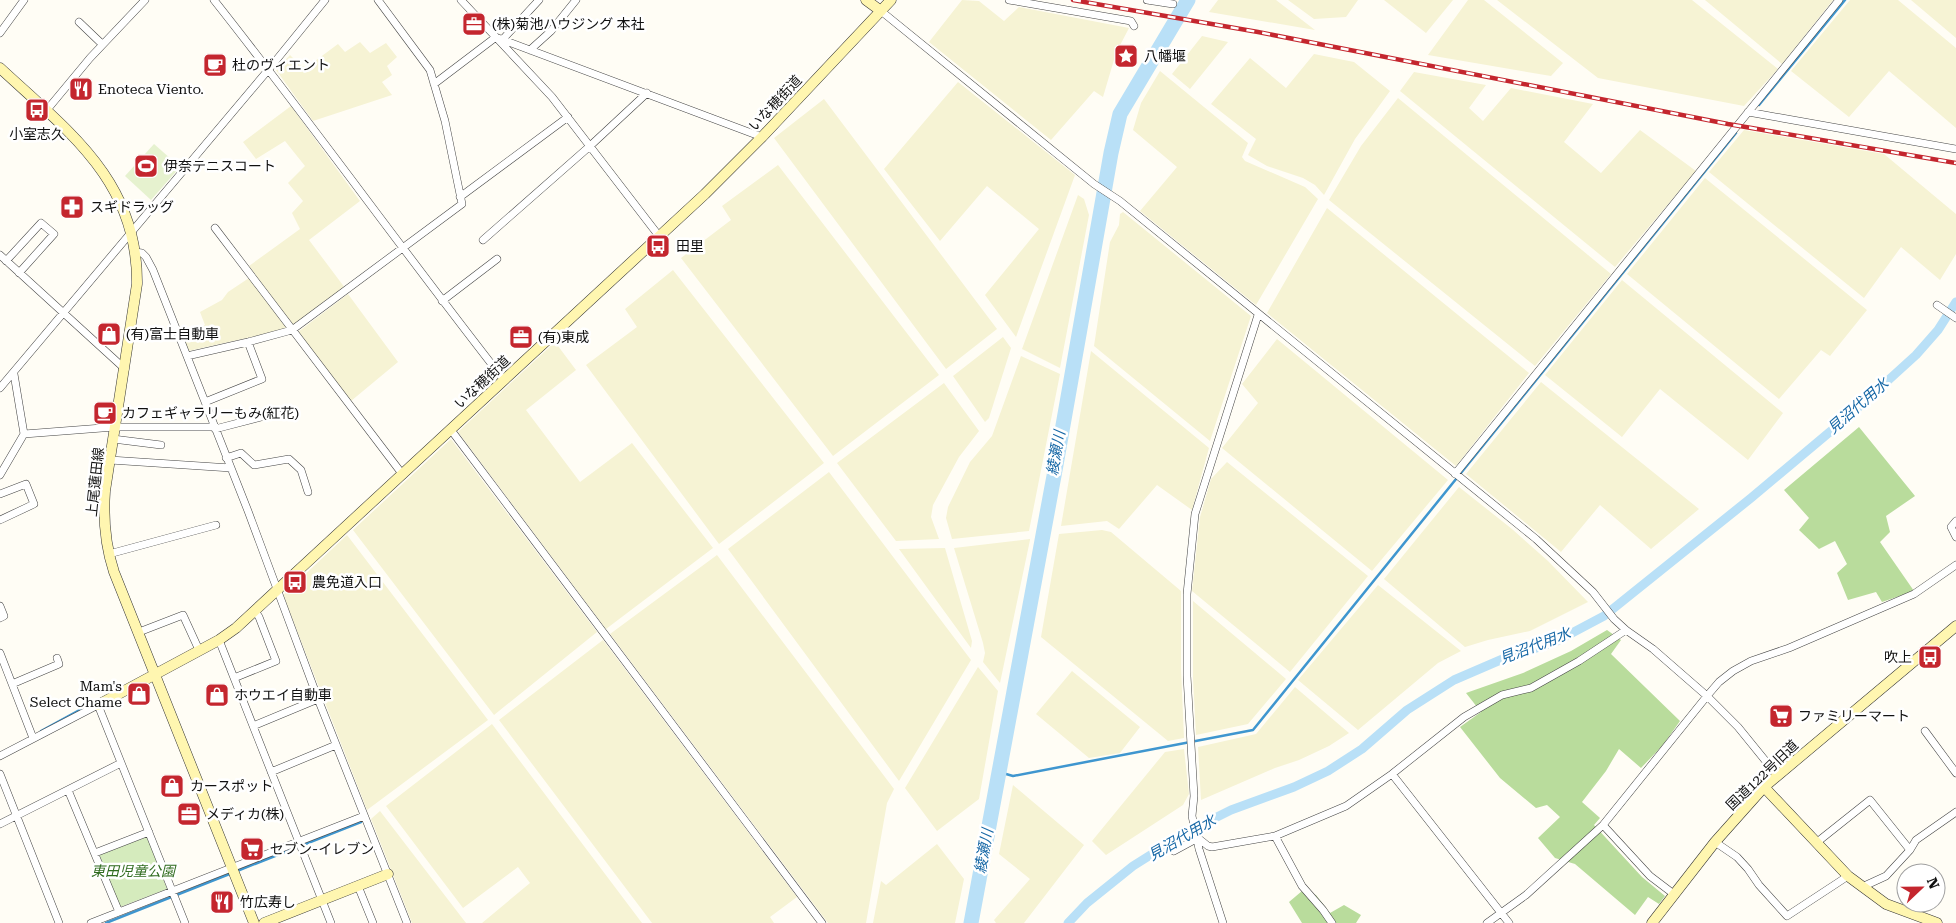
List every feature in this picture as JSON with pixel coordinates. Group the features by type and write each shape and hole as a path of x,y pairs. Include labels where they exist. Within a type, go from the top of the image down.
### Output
{"street":[{"path":"0,34 24,0"},
{"path":"46,111 102,44 145,0"},
{"path":"214,0 269,69 442,301 504,380"},
{"path":"0,388 14,374 325,0"},
{"path":"187,356 292,330 462,204 445,121 430,70 378,0"},
{"path":"461,0 499,38 552,97 659,236"},
{"path":"434,84 499,38 539,0"},
{"path":"530,50 551,31 576,0"},
{"path":"866,0 1094,184 1120,201 1536,539 1593,592 1626,630 1653,649 1707,696 1738,727 1777,775"},
{"name":"いな穂街道","path":"98,706 219,640 236,628 659,236 762,137 891,0"},
{"path":"1009,0 1131,21 1134,26"},
{"path":"1147,0 1173,4"},
{"path":"1455,474 1839,0"},
{"path":"79,22 102,44"},
{"path":"499,38 647,92 762,137"},
{"name":"上尾蓮田線","path":"1,71 88,152 102,170 117,195 131,232 135,252 137,284 104,508 108,554 254,923"},
{"path":"483,240 590,146 647,92"},
{"path":"1748,112 1956,149"},
{"path":"460,197 568,117"},
{"path":"6,261 41,223 54,234 19,273"},
{"path":"215,228 402,475"},
{"path":"135,252 142,253 146,257 187,356 278,590 318,699 407,923"},
{"path":"0,255 125,369"},
{"path":"442,301 497,259"},
{"path":"1937,305 1956,318"},
{"path":"1223,923 1199,849 1194,823 1187,676 1187,594 1195,514 1258,315"},
{"path":"205,402 262,379 248,342"},
{"path":"0,475 24,434 14,374"},
{"path":"0,376 6,382"},
{"path":"24,434 115,427 215,428 277,413"},
{"path":"451,430 822,923"},
{"path":"113,439 161,445"},
{"path":"226,458 241,453 254,465 289,459 301,470 308,492"},
{"path":"110,460 231,468"},
{"path":"0,494 26,484 34,504 0,520"},
{"path":"1956,522 1951,527 1956,537"},
{"path":"108,554 216,525"},
{"path":"1487,923 1526,894 1603,825 1707,696 1719,682 1733,671 1751,661 1789,648 1914,594 1956,565"},
{"path":"0,606 4,616 0,618"},
{"path":"234,678 276,661 259,616 254,610"},
{"path":"139,632 183,615 199,650"},
{"name":"国道122号旧道","path":"1652,923 1715,842 1777,775 1956,626"},
{"path":"1197,836 1208,846 1212,847 1275,836 1346,806 1392,774 1464,716 1502,695 1531,688 1579,661 1626,630"},
{"path":"219,640 331,923"},
{"path":"0,653 33,738"},
{"path":"12,684 59,664 57,658"},
{"path":"253,726 318,699"},
{"path":"0,756 98,706 185,923"},
{"path":"1925,730 1956,773"},
{"path":"271,772 336,745"},
{"path":"0,824 121,763"},
{"path":"0,774 59,923"},
{"path":"1392,774 1509,923"},
{"path":"1764,788 1848,876 1886,904 1937,923"},
{"path":"68,790 119,912"},
{"path":"1816,843 1870,800 1910,850"},
{"path":"1862,886 1886,876 1910,850 1916,840 1956,812"},
{"path":"91,923 364,816"},
{"path":"1603,825 1650,876 1675,895"},
{"path":"95,853 148,832"},
{"path":"1174,851 1197,836"},
{"path":"1275,836 1302,886 1332,923"},
{"path":"1715,842 1737,857 1786,916 1848,876"},
{"path":"264,923 388,874"},
{"path":"358,886 372,923"}],"shaded area":[{"path":"962,0 979,1 1004,21 1019,7 1129,28 1116,53 1103,97 1094,91 1051,140 929,42"},
{"path":"1218,0 1276,0 1315,30 1209,12"},
{"path":"1288,0 1358,0 1346,17 1314,19"},
{"path":"1384,0 1453,0 1426,33"},
{"path":"1468,0 1484,0 1563,63 1551,76 1428,55"},
{"path":"1497,0 1692,0 1778,69 1744,106 1598,78"},
{"path":"1705,0 1833,0 1782,64"},
{"path":"1850,0 1898,0 1956,48 1956,128 1889,71 1849,117 1791,71"},
{"path":"1911,0 1956,0 1956,38"},
{"path":"1202,36 1228,42 1190,89 1172,74"},
{"path":"360,42 370,53 386,43 397,57 387,66 392,75 382,82 392,95 313,121 276,70 290,55 301,66 307,67 338,44 345,52"},
{"path":"1314,54 1354,62 1390,91 1355,139 1324,195 1315,185 1303,178 1267,166 1248,155 1256,139 1211,104 1250,58 1286,88"},
{"path":"1160,71 1248,143 1242,157 1245,161 1305,187 1318,199 1256,305 1140,211 1177,167 1133,130 1141,103"},
{"path":"1414,72 1486,85 1469,108 1483,121 1511,88 1593,104 1564,142 1601,173 1640,130 1696,171 1615,267 1400,91"},
{"path":"958,82 1075,175 1016,337 985,295 1039,229 987,186 940,241 884,169"},
{"path":"1398,98 1611,274 1535,366 1329,200 1361,146"},
{"path":"824,99 997,329 946,369 774,138"},
{"path":"291,106 360,201 309,240 345,288 293,326 249,266 300,229 292,213 303,201 288,183 305,166 285,141 256,159 243,142"},
{"path":"1744,130 1884,154 1956,214 1956,254 1940,280 1901,247 1864,298 1709,172"},
{"path":"778,165 939,375 833,456 681,258 731,220 722,206"},
{"path":"1705,178 1867,310 1830,356 1821,350 1779,399 1627,274"},
{"path":"1078,195 1084,199 1089,215 1060,368 1022,349"},
{"path":"1327,208 1529,373 1456,466 1267,313"},
{"path":"1123,212 1251,316 1210,441 1094,346 1110,242 1119,225 1120,214"},
{"path":"673,270 824,463 719,544 586,365 637,327 625,309"},
{"path":"249,278 288,329 188,351 182,337 205,325 200,312 222,300 228,292"},
{"path":"1622,280 1783,413 1748,460 1660,389 1622,437 1545,375"},
{"path":"348,294 398,362 351,401 298,332"},
{"path":"1003,337 1011,348 989,418 985,422 953,376"},
{"path":"1277,339 1448,480 1372,571 1222,448 1258,403 1242,384"},
{"path":"555,342 576,370 526,410 580,482 632,443 713,548 606,629 458,432"},
{"path":"1091,351 1209,448 1192,510 1157,485 1119,529 1107,521 1061,526"},
{"path":"1021,356 1060,374 1029,531 952,539 946,518 948,507 970,462 992,436"},
{"path":"1541,382 1699,509 1651,549 1600,505 1561,552 1466,474"},
{"path":"944,383 979,431 959,457 933,505 931,517 939,539 896,541 837,463"},
{"path":"451,439 597,632 494,715 353,530"},
{"path":"1227,462 1368,576 1290,672 1192,591 1200,517 1211,479"},
{"path":"829,472 971,660 899,781 728,549"},
{"path":"1459,487 1512,529 1548,561 1588,602 1530,631 1465,647 1384,579"},
{"path":"1102,530 1111,532 1181,591 1181,669 1184,738 1168,741 1041,637 1059,534"},
{"path":"347,535 488,720 367,810 283,595"},
{"path":"1030,539 1000,683 983,662 985,653 983,643 954,548"},
{"path":"945,548 972,641 971,648 899,549"},
{"path":"717,555 894,789 887,803 866,923 828,923 610,634"},
{"path":"1378,585 1461,651 1438,663 1358,730 1298,680"},
{"path":"1193,601 1286,679 1248,724 1196,735 1193,679"},
{"path":"603,640 797,897 770,917 774,923 652,923 499,720"},
{"path":"978,667 998,691 979,799 937,831 905,788"},
{"path":"1072,671 1140,727 1120,753 1089,758 1036,714"},
{"path":"1295,687 1349,733 1329,746 1299,760 1275,768 1201,800 1198,747 1256,734"},
{"path":"492,724 642,923 482,923 530,883 518,867 463,908 386,806"},
{"path":"1184,749 1189,794 1183,805 1106,855 1092,841 1165,752"},
{"path":"1013,785 1084,845 1024,923 996,923 994,920 1030,879 999,854"},
{"path":"380,811 466,923 412,923 371,819"},
{"path":"937,844 964,879 955,923 873,923 881,881 886,885"}],"green space":[{"path":"154,144 180,167 151,200 125,176"},
{"path":"1859,427 1915,496 1886,516 1890,532 1880,542 1914,591 1882,602 1876,592 1848,600 1837,573 1847,564 1835,541 1819,549 1799,530 1809,518 1784,490"},
{"path":"1607,630 1621,640 1611,654 1680,721 1663,745 1641,768 1619,749 1606,771 1582,802 1600,818 1594,825 1642,877 1665,896 1659,904 1648,897 1635,915 1575,864 1555,858 1538,838 1560,817 1547,805 1536,808 1500,778 1460,727 1481,712 1466,693 1523,673 1571,651"},
{"name":"東田児童公園","path":"147,836 167,889 120,907 99,854"},
{"path":"1302,891 1316,895 1330,913 1344,905 1361,915 1356,923 1302,923 1289,902"}],"waterway":[{"name":"綾瀬川","path":"971,923 1056,465 1111,153 1120,114 1188,0"},
{"path":"1759,105 1845,0"},
{"path":"999,772 1013,776 1253,730 1736,133"},
{"name":"見沼代用水","path":"1068,923 1087,903 1133,866 1187,832 1231,810 1294,787 1328,771 1362,749 1407,710 1454,680 1505,658 1555,642 1604,616 1751,498 1850,415 1916,355 1938,330 1956,302"},
{"path":"41,731 96,701"},
{"path":"237,871 361,822"},
{"path":"106,923 232,873"}],"railway":[{"path":"1073,0 1258,32 1728,124 1956,163"}],"place":[{"name":"(株)菊池ハウジング 本社","path":"474,24"},
{"name":"八幡堰","path":"1126,56"},
{"name":"杜のヴィエント","path":"215,65"},
{"name":"Enoteca Viento.","path":"81,89"},
{"name":"小室志久","path":"37,110"},
{"name":"伊奈テニスコート","path":"146,166"},
{"name":"スギドラッグ","path":"72,207"},
{"name":"田里","path":"658,246"},
{"name":"(有)富士自動車","path":"109,334"},
{"name":"(有)東成","path":"521,337"},
{"name":"カフェギャラリーもみ(紅花)","path":"105,413"},
{"name":"農免道入口","path":"295,582"},
{"name":"吹上","path":"1930,657"},
{"name":"Mam's Select Chame","path":"139,694"},
{"name":"ホウエイ自動車","path":"217,695"},
{"name":"ファミリーマート","path":"1781,716"},
{"name":"カースポット","path":"172,786"},
{"name":"メディカ(株)","path":"189,814"},
{"name":"セブン-イレブン","path":"252,849"},
{"name":"竹広寿し","path":"222,902"}]}
